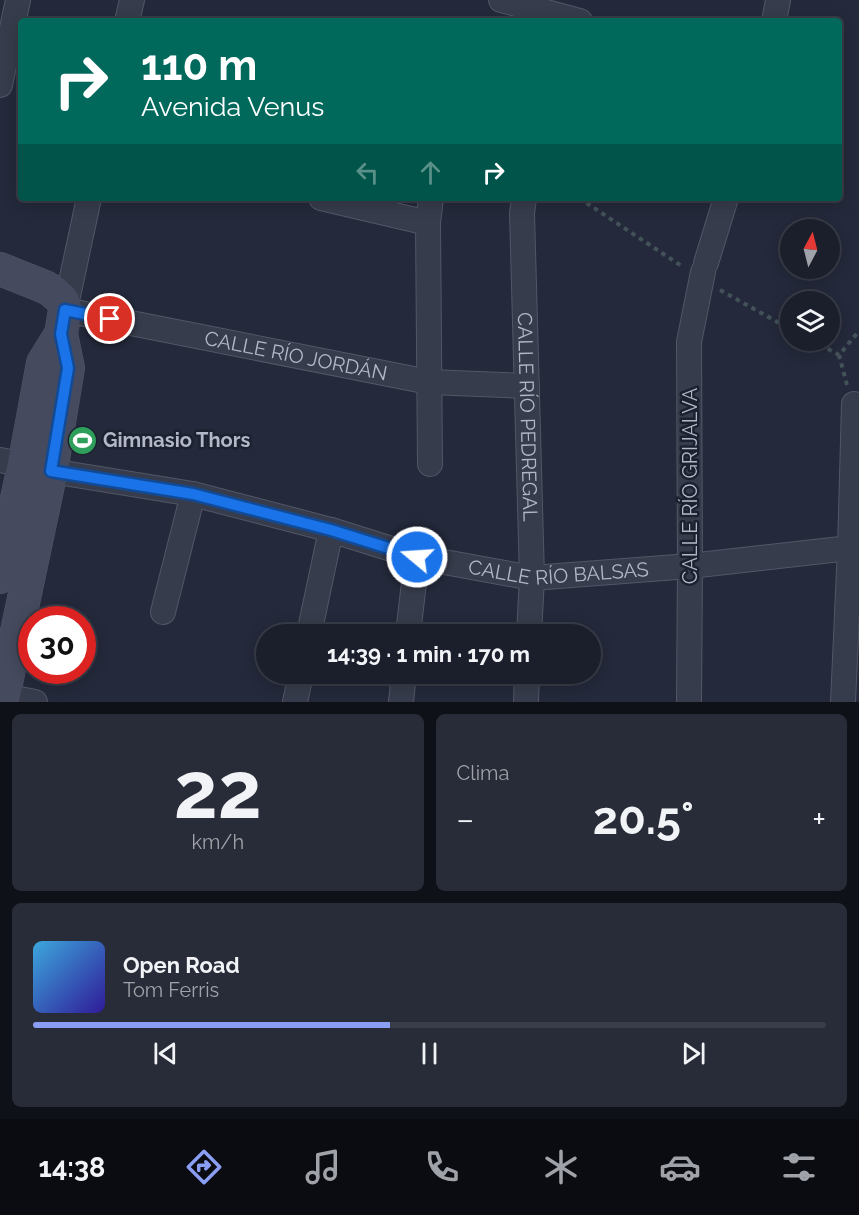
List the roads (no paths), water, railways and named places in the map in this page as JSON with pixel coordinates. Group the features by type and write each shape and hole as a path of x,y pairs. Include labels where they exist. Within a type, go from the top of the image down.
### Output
{"main road":[{"path":"0,269 52,291 63,302 63,322 42,363 25,466 0,577"},
{"path":"14,700 25,466"}],"street":[{"path":"0,85 18,0"},
{"path":"128,18 132,0"},
{"path":"501,0 569,15"},
{"path":"775,18 778,0"},
{"path":"63,322 88,201"},
{"path":"333,201 428,224"},
{"path":"430,201 430,465"},
{"name":"CALLE RÍO PEDREGAL","path":"524,201 522,213 532,578 530,624"},
{"name":"CALLE RÍO GRIJALVA","path":"689,702 689,342 705,268 725,201"},
{"name":"CALLE RÍO JORDÁN","path":"63,322 429,382 527,386"},
{"path":"843,702 854,548 852,398"},
{"name":"CALLE RÍO BALSAS","path":"25,466 193,494 331,530 417,557 532,578 690,566 854,548"},
{"path":"163,612 193,494"},
{"path":"311,624 331,530"},
{"path":"409,624 417,557"},
{"path":"295,702 299,684"},
{"path":"401,702 403,684"},
{"path":"526,702 527,684"}],"place":[{"name":"Gimnasio Thors","path":"82,440"}]}
